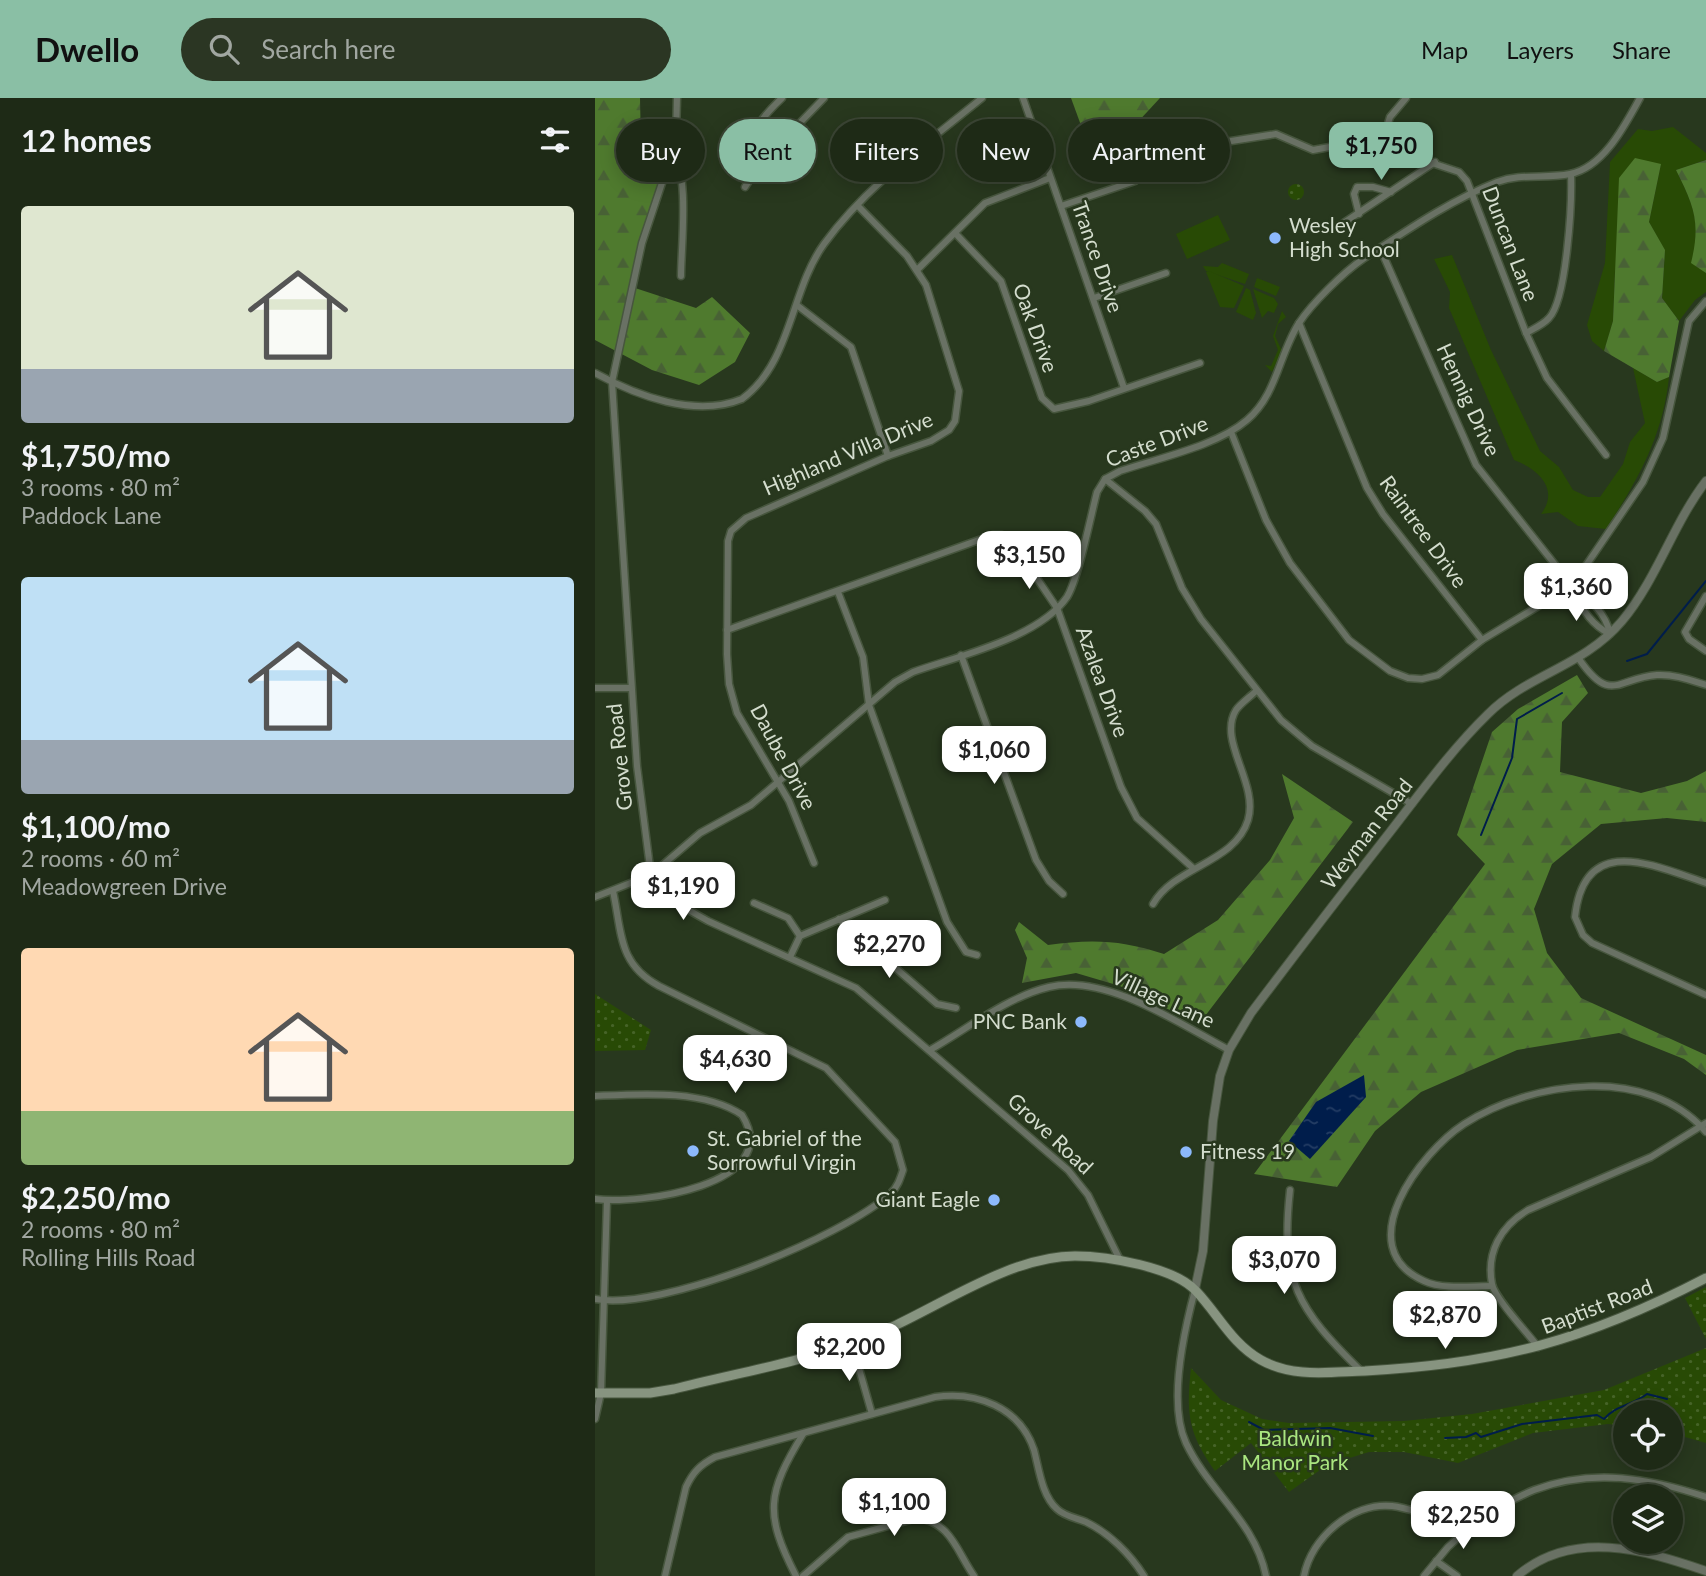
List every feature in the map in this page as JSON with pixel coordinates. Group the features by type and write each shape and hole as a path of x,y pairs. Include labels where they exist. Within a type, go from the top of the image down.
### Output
{"main road":[{"name":"Baptist Road","path":"598,1393 650,1393 674,1389 852,1343 906,1322 995,1277 1039,1260 1071,1256 1120,1261 1166,1274 1195,1289 1242,1347 1263,1361 1289,1371 1361,1371 1446,1366 1539,1348 1629,1316 1706,1278"}],"street":[{"name":"Grove Road","path":"676,119 677,98"},
{"path":"761,119 782,98"},
{"path":"804,119 824,98"},
{"path":"595,373 666,402 712,405 742,399 749,394 777,355 816,256 858,206 915,150 982,98"},
{"name":"Trance Drive","path":"1023,98 1030,119"},
{"path":"1381,146 1391,117 1406,98"},
{"path":"1526,333 1548,320 1560,298 1572,198 1571,174 1600,158 1622,130 1640,98"},
{"name":"Duncan Lane","path":"1230,141 1276,134 1313,150 1352,144 1381,146 1459,172 1472,194 1526,333 1547,378 1606,455"},
{"path":"1342,224 1435,162"},
{"name":"Caste Drive","path":"595,897 648,876 701,833 737,815 778,784 869,705 913,672 1030,629 1057,608 1068,595 1097,492 1105,480 1120,471 1231,432 1249,419 1268,395 1299,323 1357,263 1472,194 1497,182 1525,174 1571,174"},
{"name":"Grove Road","path":"662,182 642,243 612,382 631,688 648,876 696,914 856,988 1067,1170 1088,1195 1120,1261"},
{"path":"681,276 684,182"},
{"path":"745,187 748,182"},
{"path":"918,269 995,197 1038,182"},
{"name":"Trance Drive","path":"1052,182 1124,388"},
{"path":"1061,206 1132,182"},
{"path":"1359,214 1354,194 1357,187 1373,187 1391,192"},
{"name":"Highland Villa Drive","path":"728,582 728,541 737,524 745,518 888,456 940,437 955,421 958,409 955,379 933,302 918,269 858,206"},
{"name":"Oak Drive","path":"955,233 1001,281 1042,398 1048,405 1062,410 1200,363"},
{"name":"Hennig Drive","path":"1380,248 1476,465 1572,586 1587,596 1607,622 1610,634"},
{"path":"1094,298 1166,273"},
{"path":"1231,432 1266,520 1290,563 1349,640 1390,671 1408,678 1422,679 1438,675 1482,640 1572,586 1643,482 1663,438 1689,321 1706,301"},
{"path":"798,306 852,347 888,456"},
{"name":"Raintree Drive","path":"1299,323 1367,488 1383,514 1482,640"},
{"path":"1105,480 1145,511 1156,524 1182,588 1201,619 1280,720 1312,746 1412,804"},
{"name":"Weyman Road","path":"1195,1289 1203,1251 1215,1106 1220,1076 1229,1050 1274,982 1412,804 1488,713 1521,688 1580,659 1610,634 1641,596 1683,515 1706,481"},
{"name":"Azalea Drive","path":"727,629 993,535 1002,535 1011,540 1057,608 1121,787 1137,818 1194,869"},
{"name":"Daube Drive","path":"728,582 729,684 737,713 796,815 814,863"},
{"name":"Hennig Drive","path":"1572,586 1578,603 1598,628 1610,634"},
{"path":"838,592 863,657 869,705 947,922 966,952 977,954"},
{"path":"1706,596 1685,632 1689,639 1706,651"},
{"path":"961,655 1036,860 1049,881 1063,894"},
{"path":"1580,659 1592,678 1609,686 1655,675 1682,677 1706,685"},
{"path":"595,688 631,688"},
{"path":"1153,904 1161,891 1234,845 1247,823 1251,807 1249,790 1232,741 1232,724 1237,710 1256,691"},
{"path":"1706,883 1626,859 1601,867 1580,894 1575,917 1578,926 1592,943 1706,995"},
{"path":"595,1299 606,1301 654,1294 722,1277 786,1255 875,1205 891,1192 903,1170 895,1142 826,1068 659,986 635,970 627,957 613,891"},
{"path":"790,957 800,936 885,900"},
{"path":"754,903 788,918 800,936"},
{"path":"839,919 937,1004 956,1008"},
{"name":"Village Lane","path":"930,1050 1023,996 1050,986 1079,984 1107,989 1229,1050"},
{"path":"1492,1286 1426,1282 1403,1266 1392,1247 1394,1212 1409,1182 1436,1147 1463,1125 1495,1110 1556,1089 1600,1086 1653,1097 1705,1127"},
{"path":"595,1096 669,1094 716,1104 742,1115 749,1135 742,1161 735,1169 702,1185 649,1198 607,1201 595,1199"},
{"path":"1539,1348 1492,1286 1492,1253 1499,1235 1512,1219 1651,1157 1705,1127"},
{"path":"1290,1190 1286,1249 1301,1301 1323,1333 1361,1371"},
{"path":"595,1419 606,1301 607,1201"},
{"path":"1195,1289 1188,1315 1178,1400 1180,1427 1199,1465 1245,1523 1256,1542 1266,1576"},
{"path":"852,1343 872,1414"},
{"path":"666,1576 687,1488 692,1474 702,1464 872,1414 949,1395 974,1397 999,1408 1014,1419 1030,1440 1049,1499 1055,1508 1105,1534 1144,1576"},
{"path":"796,1576 783,1551 773,1503 782,1468 803,1434"},
{"path":"1304,1576 1318,1543 1336,1525 1356,1512 1389,1506 1451,1520 1485,1514 1537,1489 1588,1478 1629,1477 1655,1481 1706,1497"},
{"path":"1425,1576 1436,1561 1485,1514"},
{"path":"803,1576 842,1540 917,1518 928,1520 945,1529 974,1576"},
{"path":"1517,1576 1560,1552 1603,1546 1649,1552 1706,1571"},
{"path":"1436,1561 1457,1576"}],"green space":[{"path":"595,98 640,98 640,119 616,119 616,182 660,182 632,287 696,308 712,297 750,333 735,362 699,385 652,370 595,340"},
{"path":"1071,98 1160,98 1141,119 1079,119"},
{"path":"1673,127 1706,153 1706,160 1676,170 1694,214 1696,236 1692,262 1706,273 1706,292 1695,300 1679,321 1662,298 1665,251 1649,222 1661,164 1615,271 1613,321 1604,351 1592,341 1587,325 1605,263 1610,162 1638,129 1652,131"},
{"path":"1635,158 1661,164 1649,222 1665,250 1662,298 1679,321 1669,377 1657,382 1604,351 1613,321 1619,178"},
{"path":"1706,160 1706,273 1691,263 1695,236 1694,215 1676,170"},
{"path":"1296,184 1304,192 1296,200 1288,192"},
{"path":"1218,215 1230,240 1187,259 1176,234"},
{"path":"1452,255 1491,350 1540,451 1559,467 1573,490 1588,497 1600,497 1623,464 1630,442 1645,423 1633,368 1657,382 1669,377 1655,438 1629,493 1606,529 1578,526 1558,512 1541,514 1548,496 1544,481 1531,469 1514,460 1449,308 1450,292 1434,259"},
{"path":"1222,263 1249,274 1245,284 1206,271 1203,266 1218,267"},
{"path":"1206,272 1244,286 1234,308 1220,307"},
{"path":"1257,278 1280,287 1276,296 1254,287"},
{"path":"1246,288 1250,290 1256,313 1253,320 1236,312"},
{"path":"1253,289 1274,298 1278,304 1274,313 1268,311 1262,318"},
{"path":"1282,311 1286,317 1278,324 1275,336 1282,351 1272,372 1265,365 1271,366 1278,350 1273,336"},
{"path":"1577,675 1588,693 1562,722 1560,772 1641,793 1687,781 1706,771 1706,822 1667,818 1601,824 1552,864 1534,909 1547,953 1581,998 1706,1055 1706,1075 1684,1059 1619,1033 1517,1050 1421,1092 1375,1131 1337,1187 1254,1174 1485,864 1457,835 1492,732 1518,709"},
{"path":"1282,774 1353,822 1199,1024 1120,986 1076,973 1022,983 1027,958 1015,930 1019,922 1048,945 1106,942 1164,954 1218,920 1270,860 1294,818"},
{"path":"595,994 651,1030 645,1050 595,1051"},
{"path":"1706,1287 1706,1339 1685,1298"},
{"name":"Baldwin Manor Park","path":"1706,1348 1706,1443 1683,1436 1683,1400 1613,1400 1613,1425 1533,1433 1458,1463 1404,1452 1369,1452 1327,1465 1289,1492 1251,1443 1215,1471 1194,1434 1189,1410 1191,1368 1221,1400 1262,1419 1289,1423 1404,1421 1472,1414 1604,1390"}],"water":[{"path":"1364,1075 1366,1097 1310,1159 1289,1141 1316,1102"}],"waterway":[{"path":"1627,661 1647,654 1706,581"},
{"path":"1481,835 1512,758 1517,719 1562,693"},
{"path":"1445,1438 1466,1437 1476,1433 1481,1437 1522,1424 1597,1415 1604,1419 1647,1394 1667,1399"},
{"path":"1249,1422 1264,1430 1330,1428 1373,1436"}],"place":[{"name":"Wesley High School","path":"1275,238"},
{"name":"PNC Bank","path":"1081,1022"},
{"name":"St. Gabriel of the Sorrowful Virgin","path":"693,1151"},
{"name":"Fitness 19","path":"1186,1152"},
{"name":"Giant Eagle","path":"994,1200"}]}
